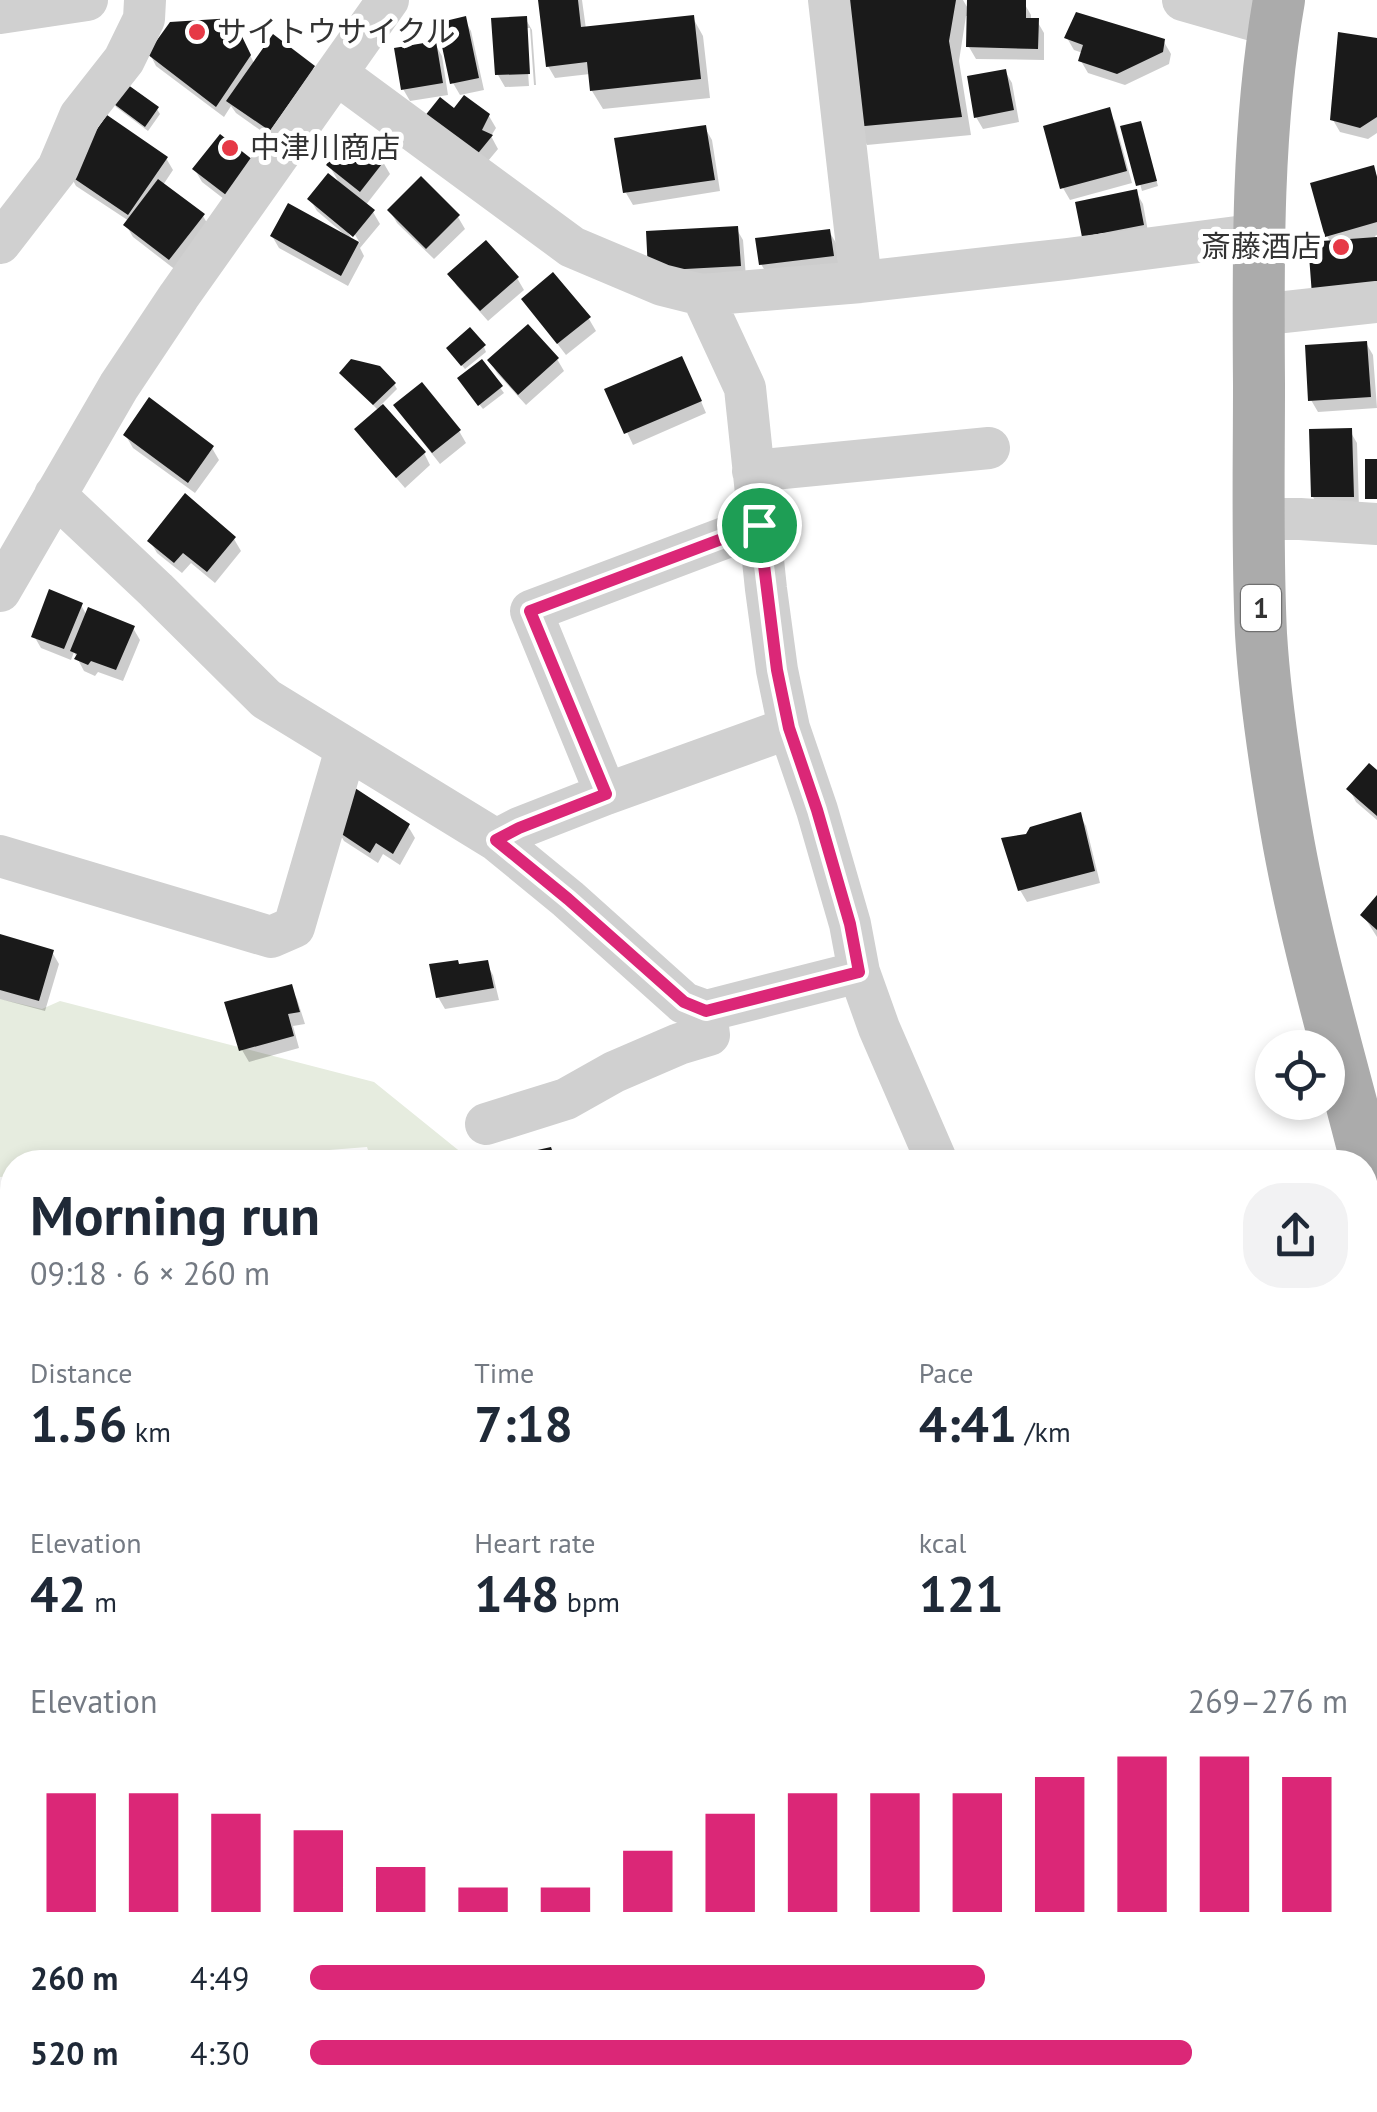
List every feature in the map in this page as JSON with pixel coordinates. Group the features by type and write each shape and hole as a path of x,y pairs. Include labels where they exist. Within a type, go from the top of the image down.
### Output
{"main road":[{"name":"1","path":"1276,13 1266,127 1258,314 1263,652 1286,832 1309,938 1366,1150"}],"street":[{"path":"0,243 58,168 80,116 124,60 144,19 145,0"},
{"path":"0,592 119,386 388,0"},
{"path":"829,0 861,282"},
{"path":"1183,0 1276,13"},
{"path":"0,13 68,1"},
{"path":"337,74 572,247 662,285 702,294 861,282 1260,234"},
{"path":"702,294 745,388 777,670 789,728 850,924 859,972 932,1150"},
{"path":"1258,314 1377,302"},
{"path":"754,471 989,448"},
{"path":"55,494 266,699 496,840 684,1002 706,1011 859,972"},
{"path":"1260,520 1300,518 1377,524"},
{"path":"606,794 530,611 759,525"},
{"path":"496,840 606,794 789,728"},
{"path":"0,856 271,937 294,927 346,749"},
{"path":"486,1124 566,1099 614,1072 709,1035 706,1011"}],"shaded area":[{"path":"0,999 42,1009 60,1001 374,1082 458,1150 367,1147 0,1150"}],"building":[{"path":"538,0 578,0 581,27 694,15 701,79 590,91 587,62 546,67"},
{"path":"839,0 956,0 949,41 962,117 854,127"},
{"path":"967,0 1026,0 1026,18 1039,18 1038,49 966,47"},
{"path":"1076,12 1165,39 1163,52 1117,74 1078,61 1083,45 1064,38"},
{"path":"466,16 479,78 450,84 437,23"},
{"path":"527,16 530,74 495,75 491,18"},
{"path":"233,18 251,55 216,107 147,54 170,22"},
{"path":"1338,32 1377,38 1377,117 1360,128 1330,120"},
{"path":"273,34 315,66 270,131 226,101"},
{"path":"436,41 443,83 401,90 394,48"},
{"path":"1006,69 1014,110 974,118 967,76"},
{"path":"124,82 159,107 145,127 110,101"},
{"path":"464,95 490,114 482,130 493,135 475,157 424,117 440,97 454,108"},
{"path":"1110,107 1127,171 1060,189 1043,126"},
{"path":"107,115 168,157 128,215 66,173"},
{"path":"1141,121 1157,181 1136,186 1120,126"},
{"path":"706,125 715,180 623,193 614,138"},
{"path":"220,134 253,160 226,195 192,169"},
{"path":"351,134 385,160 360,192 326,165"},
{"path":"1374,165 1377,222 1325,237 1310,183"},
{"path":"328,173 375,210 353,237 307,199"},
{"path":"421,176 460,215 426,249 387,210"},
{"path":"158,179 205,214 169,260 123,225"},
{"path":"1137,189 1144,225 1082,237 1075,202"},
{"path":"288,203 359,242 341,276 270,236"},
{"path":"738,226 741,266 648,271 646,231"},
{"path":"830,229 834,256 759,265 755,238"},
{"path":"1377,237 1377,290 1312,295 1308,242"},
{"path":"486,240 519,277 480,311 447,274"},
{"path":"553,272 591,317 557,344 521,299"},
{"path":"528,324 559,358 518,395 487,360"},
{"path":"470,327 486,345 461,366 446,348"},
{"path":"1367,341 1371,397 1308,401 1305,345"},
{"path":"682,356 702,401 624,434 604,389"},
{"path":"351,359 380,366 396,383 373,405 339,373"},
{"path":"482,359 503,386 478,406 457,378"},
{"path":"422,382 461,430 432,453 393,405"},
{"path":"149,397 214,446 188,483 123,435"},
{"path":"383,404 426,452 396,478 354,429"},
{"path":"1352,428 1354,497 1311,497 1309,429"},
{"path":"1365,459 1377,459 1377,499 1365,499"},
{"path":"185,493 236,537 207,572 183,553 174,563 147,541"},
{"path":"49,589 83,603 64,649 31,637"},
{"path":"88,607 135,626 116,670 91,661 88,665 74,659 77,654 70,651"},
{"path":"1369,763 1377,770 1377,816 1346,789"},
{"path":"355,788 410,824 393,854 376,843 370,853 334,829"},
{"path":"1081,812 1095,871 1018,891 1001,838 1026,834 1030,827"},
{"path":"1377,895 1377,930 1360,915"},
{"path":"0,934 54,950 39,1001 0,990"},
{"path":"458,960 459,964 488,960 494,988 436,998 429,964"},
{"path":"292,984 300,1012 288,1014 294,1036 239,1051 224,1002"}],"place":[{"name":"サイトウサイクル","path":"197,32"},
{"name":"中津川商店","path":"230,148"},
{"name":"斎藤酒店","path":"1341,247"}],"route":[{"path":"759,525 777,670 789,728 850,924 859,972 706,1011 684,1002 496,840 606,794 530,611 759,525"}]}
